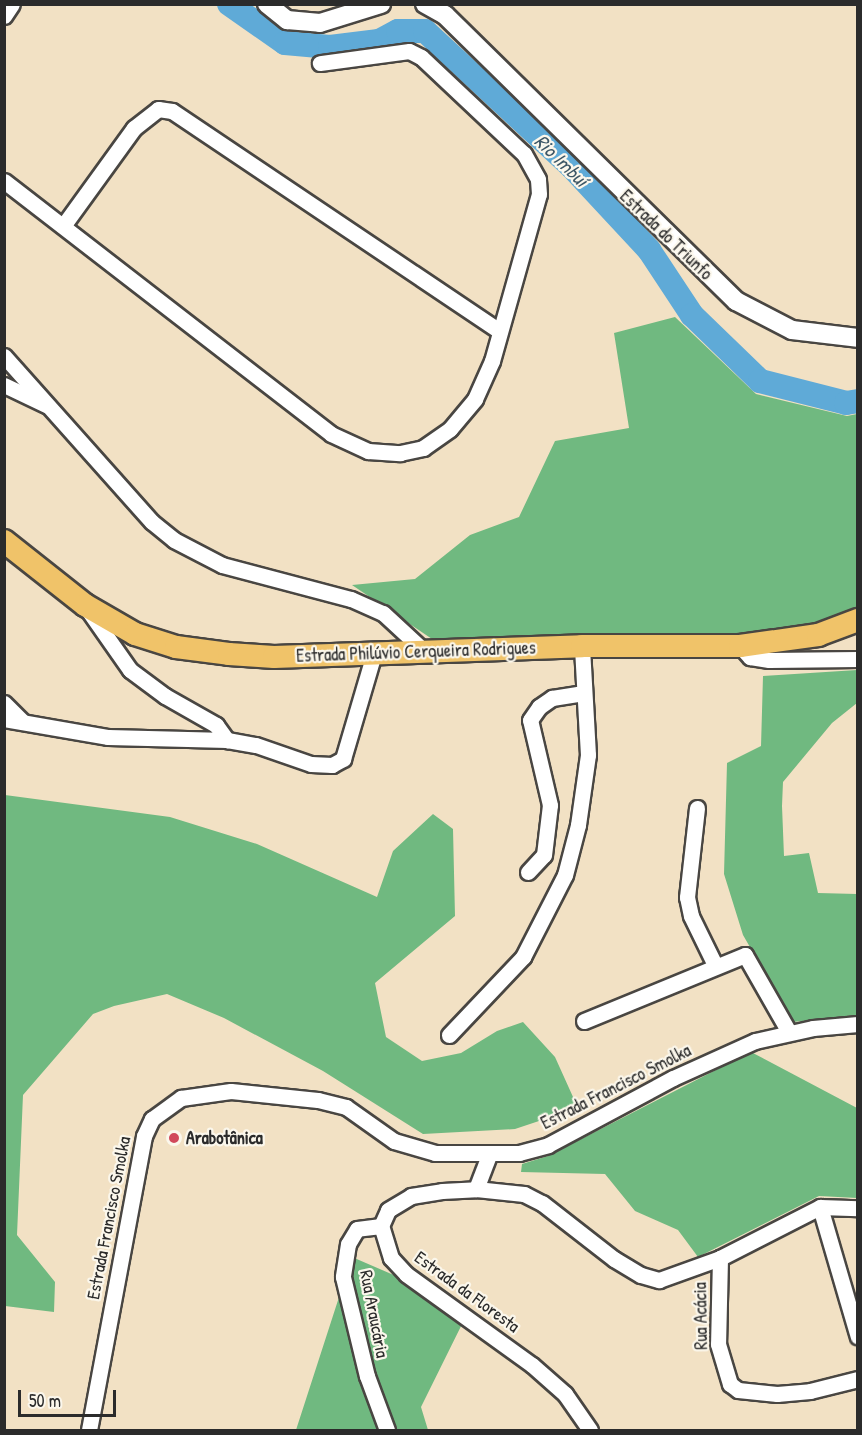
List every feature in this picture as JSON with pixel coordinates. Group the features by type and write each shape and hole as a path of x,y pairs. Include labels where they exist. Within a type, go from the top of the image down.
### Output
{"main road":[{"name":"Estrada Philúvio Cerqueira Rodrigues","path":"4,541 85,605 135,634 176,647 274,657 582,646 740,646 818,635 858,620"}],"street":[{"path":"4,16 12,4"},
{"path":"267,4 287,20 320,23 381,4"},
{"name":"Estrada do Triunfo","path":"425,4 445,15 736,301 792,330 858,338"},
{"path":"4,181 331,434 368,451 400,453 423,448 450,429 475,399 492,361 539,194 538,179 525,154 421,57 410,51 320,63"},
{"path":"63,226 134,128 158,109 172,111 499,331"},
{"path":"4,356 54,409 152,522 174,540 222,565 351,599 383,613 424,651"},
{"path":"4,385 54,409"},
{"path":"85,605 130,670 165,696 216,726 227,740"},
{"path":"448,1035 523,957 565,875 578,825 588,755 582,646"},
{"path":"740,646 750,657 769,660 858,659"},
{"path":"4,719 108,737 227,740 256,745 311,764 339,764 374,654"},
{"path":"528,872 544,855 550,805 530,720 539,706 552,698 584,693"},
{"path":"4,703 23,722"},
{"path":"697,808 687,897 691,916 715,965"},
{"path":"584,1021 715,965 745,955 789,1032"},
{"name":"Estrada Francisco Smolka","path":"89,1431 144,1136 160,1111 182,1098 211,1091 282,1094 345,1107 394,1141 435,1153 489,1155 548,1145 674,1078 755,1041 789,1032 858,1024"},
{"path":"476,1189 489,1155"},
{"path":"381,1226 388,1210 411,1196 476,1189 524,1194 542,1203 641,1275 659,1280 679,1276 720,1258 820,1207 858,1208"},
{"path":"820,1207 858,1337"},
{"name":"Rua Araucária","path":"381,1226 357,1230 348,1244 343,1277 367,1376 387,1431"},
{"name":"Estrada da Floresta","path":"381,1226 385,1250 406,1274 532,1365 565,1394 590,1431"},
{"name":"Rua Acácia","path":"720,1258 718,1344 729,1384 738,1390 777,1394 810,1391 858,1379"}],"green space":[{"path":"675,317 756,394 847,416 857,414 857,611 824,624 734,634 432,639 352,585 415,579 470,535 519,517 555,441 629,428 614,333"},
{"path":"857,670 857,703 832,723 783,782 782,806 784,856 809,853 818,893 857,894 857,1015 793,1022 743,935 724,874 727,763 761,746 763,676"},
{"path":"5,795 170,817 257,844 377,897 393,851 433,814 453,829 455,916 375,983 386,1037 422,1061 461,1053 497,1031 523,1022 555,1057 578,1108 515,1129 423,1134 323,1071 224,1018 167,994 114,1006 93,1014 23,1095 17,1235 55,1282 54,1312 5,1306"},
{"path":"751,1052 857,1108 857,1198 819,1196 698,1257 678,1230 635,1211 605,1174 521,1172 522,1164 548,1156"},
{"path":"352,1257 470,1308 421,1407 428,1430 296,1430"}],"waterway":[{"name":"Rio Imbuí","path":"229,4 285,43 330,47 379,41 398,31 425,31 571,166 649,250 692,315 760,381 846,403 858,401"}],"place":[{"name":"Arabotânica","path":"174,1138"}]}
